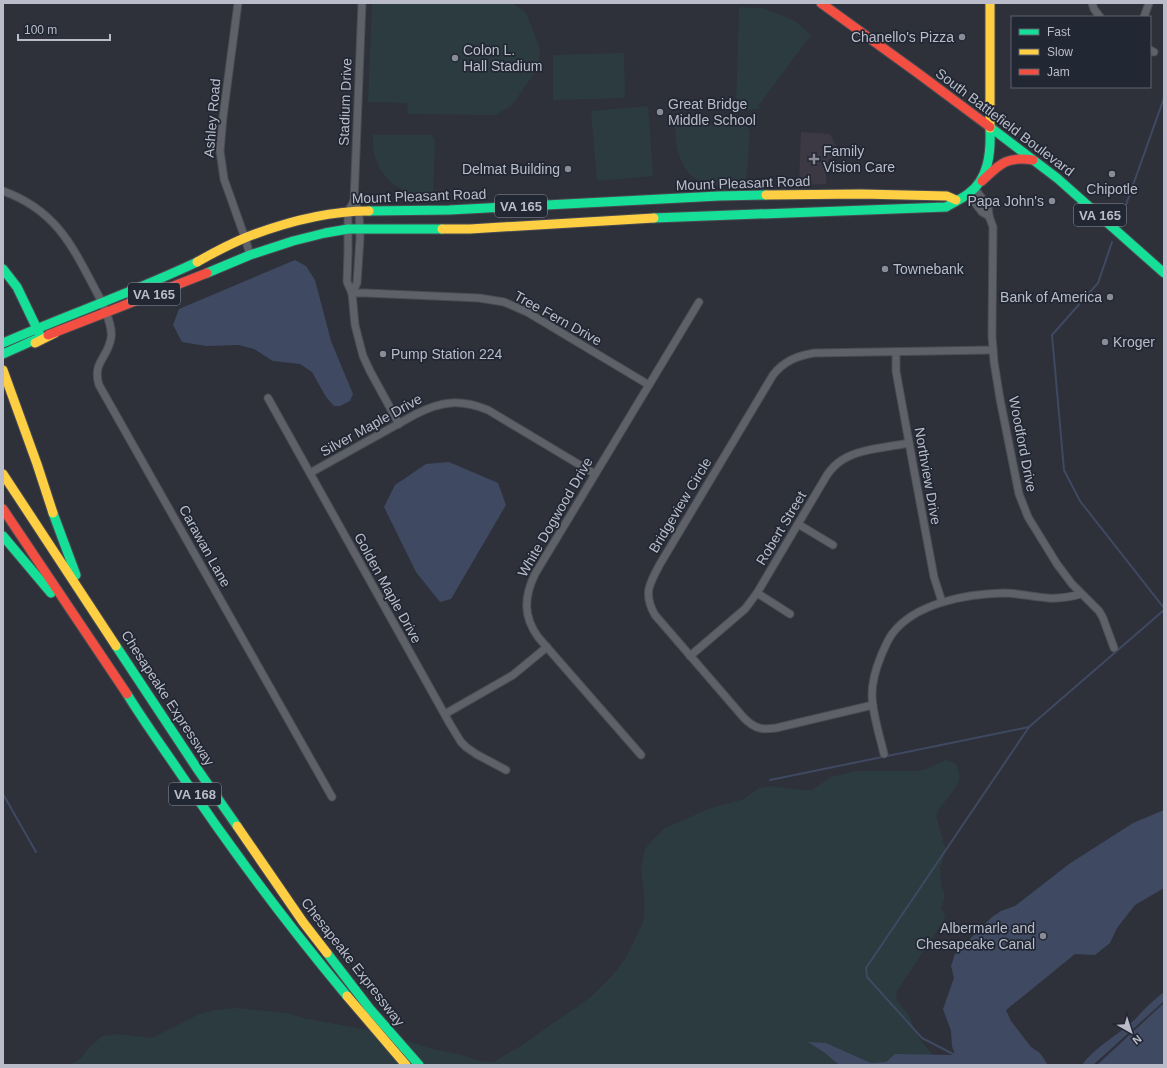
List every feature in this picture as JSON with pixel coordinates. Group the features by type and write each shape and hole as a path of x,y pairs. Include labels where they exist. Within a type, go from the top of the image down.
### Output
{"main road":[{"name":"South Battlefield Boulevard","path":"821,3 1033,160 1079,197 1164,272"},
{"path":"973,190 983,176 990,156 990,3"},
{"name":"VA 165","path":"3,354 41,337 55,333 165,290 250,255 293,240 325,233 348,229 470,229 678,217 946,206 973,190 1005,161 1017,158 1033,160"},
{"name":"Mount Pleasant Road","path":"3,343 149,284 245,238 271,228 332,213 359,211 449,210 719,196 861,194 946,196 956,200"},
{"path":"847,211 878,205 922,202 928,200 930,196"},
{"path":"3,268 14,282 41,337"},
{"path":"3,363 8,356 55,333"},
{"path":"3,370 71,563 78,579 108,624 127,662"},
{"name":"Chesapeake Expressway","path":"3,474 240,832 303,922 370,1009 419,1065"},
{"name":"Chesapeake Expressway","path":"3,509 213,822 239,858 327,972 406,1065"},
{"path":"3,536 64,608 80,624"}],"street":[{"name":"Ashley Road","path":"238,3 220,151 224,179 250,255"},
{"name":"Stadium Drive","path":"362,3 354,201 348,212 347,282 352,293 355,326 363,356 399,424"},
{"path":"1092,3 1099,16"},
{"path":"1144,16 1148,3"},
{"name":"Woodford Drive","path":"973,190 988,206 989,216 993,227 993,350 1014,475 1022,503 1057,564 1072,584 1099,611 1114,648"},
{"name":"Carawan Lane","path":"3,191 23,199 33,205 57,226 68,240 102,302 111,328 111,338 109,346 98,364 97,376 99,385 332,797"},
{"name":"Stadium Drive","path":"352,293 357,283 359,260 359,211 354,201"},
{"name":"Tree Fern Drive","path":"352,293 479,298 504,302 527,312 649,385"},
{"name":"White Dogwood Drive","path":"641,755 535,632 528,618 527,604 529,587 535,574 699,302"},
{"name":"Bridgeview Circle","path":"873,705 776,728 766,730 760,729 744,718 653,611 648,599 652,579 773,375 789,360 806,354 822,353 993,350"},
{"name":"Northview Drive","path":"896,352 896,371 909,443 934,577 942,602"},
{"name":"Golden Maple Drive","path":"268,398 461,742 476,754 506,770"},
{"name":"Silver Maple Drive","path":"310,473 416,414 438,405 457,403 476,406 497,415 595,474"},
{"name":"Robert Street","path":"690,656 745,609 757,593 831,469 848,456 861,452 909,443"},
{"path":"798,524 833,545"},
{"path":"757,593 790,614"},
{"path":"884,754 873,705 872,692 876,670 885,646 897,628 917,613 930,607 942,602 973,596 1003,593 1058,599 1081,594"},
{"path":"444,714 513,675 547,647"}],"shaded area":[{"name":"Colon L. Hall Stadium","path":"372,3 513,3 526,13 539,46 539,60 535,72 512,105 496,115 407,114 408,103 368,102"},
{"path":"739,7 763,8 795,21 811,35 758,106 763,108 740,111 736,107"},
{"path":"624,53 625,98 553,100 553,55"},
{"path":"648,106 653,176 597,181 591,111"},
{"path":"675,123 746,126 750,131 746,182 727,185 713,185 699,180 691,175 685,168 678,151"},
{"name":"Family Vision Care","path":"801,132 830,134 841,156 830,158 828,161 826,165 826,184 799,185"},
{"path":"373,135 431,135 435,140 433,197 420,196 408,192 397,187 388,180 381,171 376,160 373,148"},
{"path":"946,760 956,764 959,772 959,780 955,789 936,816 946,851 940,868 941,886 944,893 941,908 946,917 896,993 897,1001 909,1015 918,1037 933,1055 895,1054 886,1062 871,1063 826,1043 809,1043 825,1053 839,1065 71,1065 82,1057 102,1036 119,1034 152,1038 199,1014 214,1010 237,1008 286,1013 303,1018 384,1033 432,1049 462,1055 478,1061 493,1062 519,1047 591,997 611,977 625,959 643,923 645,905 641,869 645,849 665,828 708,809 744,799 759,788 770,786 812,790 831,777 856,771 917,771 926,769"}],"water":[{"path":"295,260 306,266 315,280 331,341 353,394 350,401 340,406 334,406 326,397 312,372 300,364 273,361 254,349 239,345 206,346 182,342 173,325 179,309"},
{"path":"449,462 498,483 506,505 451,599 440,602 416,572 384,507 395,485 426,464"},
{"name":"Albermarle and Chesapeake Canal","path":"1164,810 1164,888 1135,905 1117,928 1110,943 1095,955 1075,954 1006,1010 1011,1021 1031,1047 1040,1053 1048,1065 839,1065 825,1053 808,1042 826,1043 871,1063 886,1062 895,1054 955,1055 952,1046 951,1031 943,1009 954,978 951,966 955,954 992,917 1001,911 1015,906 1069,864 1133,823"},
{"path":"1164,992 1164,1065 1082,1065 1099,1047 1132,1022 1147,1006"}],"pier":[{"path":"1164,1001 1164,1003 1097,1065 1093,1065"}],"waterway":[{"path":"1122,216 1164,98"},
{"path":"1112,242 1098,283 1052,335 1064,470 1080,501 1164,608"},
{"path":"957,1056 922,1038 867,977 866,968 1029,727 1164,610"},
{"path":"770,780 1029,727"},
{"path":"3,794 36,852"}],"traffic: fast":[{"path":"990,127 1057,178 1164,273"},
{"path":"654,218 946,207 968,194 980,181 989,155 990,128"},
{"path":"369,211 449,210 719,196 766,195"},
{"path":"207,273 250,255 293,241 325,233 348,229 442,229"},
{"path":"3,343 197,262"},
{"path":"3,269 17,287 41,337 3,354"},
{"path":"53,513 76,575"},
{"path":"3,536 51,593"},
{"path":"116,646 237,826"},
{"path":"127,694 239,857 347,996"},
{"path":"327,953 370,1009 419,1065"}],"traffic: slow":[{"path":"990,3 990,128"},
{"path":"766,195 861,194 947,196 956,200"},
{"path":"197,262 241,240 292,222 322,215 369,211"},
{"path":"442,229 470,229 654,218"},
{"path":"35,343 55,333"},
{"path":"3,370 53,513"},
{"path":"3,474 116,646"},
{"path":"237,826 303,922 327,953"},
{"path":"347,996 406,1065"}],"traffic: jam":[{"path":"821,3 990,127"},
{"path":"982,181 999,166 1010,160 1033,160"},
{"path":"48,335 207,273"},
{"path":"3,509 127,694"}],"place":[{"name":"Chanello's Pizza","path":"962,37"},
{"name":"Colon L. Hall Stadium","path":"455,58"},
{"name":"Great Bridge Middle School","path":"660,112"},
{"name":"Family Vision Care","path":"814,159"},
{"name":"Delmat Building","path":"568,169"},
{"name":"Chipotle","path":"1112,174"},
{"name":"Papa John's","path":"1052,201"},
{"name":"Townebank","path":"885,269"},
{"name":"Bank of America","path":"1110,297"},
{"name":"Kroger","path":"1105,342"},
{"name":"Pump Station 224","path":"383,354"},
{"name":"Albermarle and Chesapeake Canal","path":"1043,936"}]}
